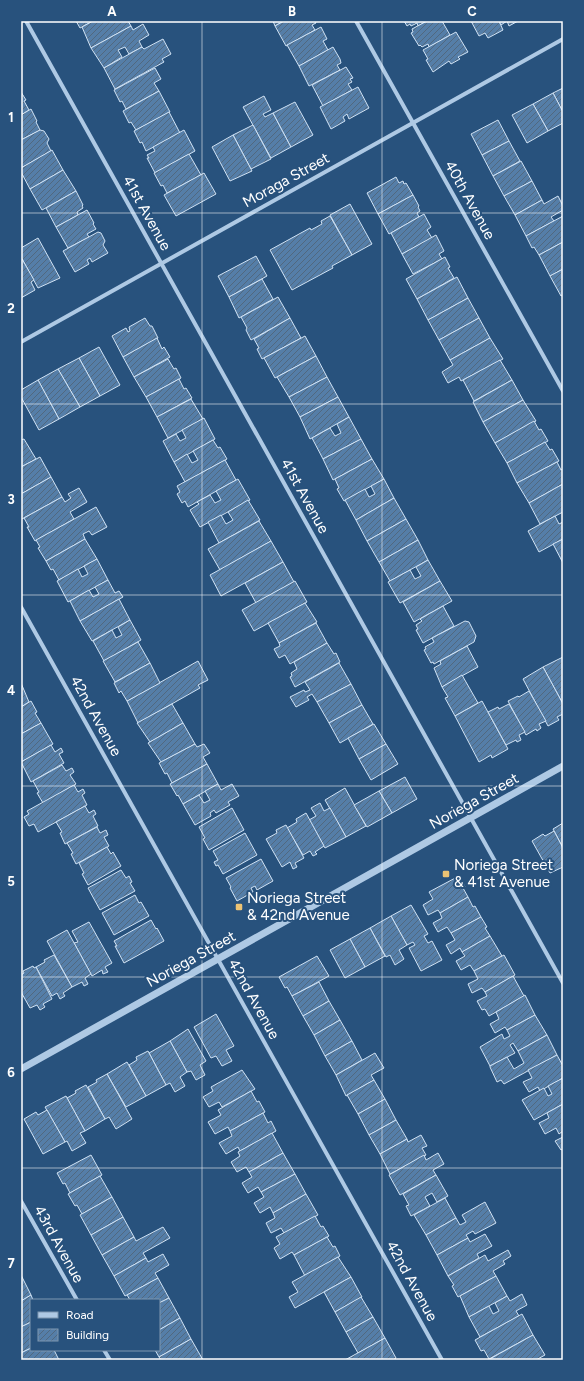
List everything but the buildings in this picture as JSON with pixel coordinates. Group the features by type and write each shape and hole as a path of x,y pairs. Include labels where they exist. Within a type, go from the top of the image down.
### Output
{"street":[{"name":"41st Avenue","path":"26,21 563,983"},
{"name":"40th Avenue","path":"356,21 563,391"},
{"name":"Moraga Street","path":"21,342 563,39"},
{"name":"42nd Avenue","path":"21,607 442,1360"},
{"name":"Noriega Street","path":"21,1069 563,766"},
{"name":"43rd Avenue","path":"21,1201 76,1299"},
{"path":"105,1351 110,1360"}],"place":[{"name":"Noriega Street & 41st Avenue","path":"446,874"},
{"name":"Noriega Street & 42nd Avenue","path":"239,907"}]}
